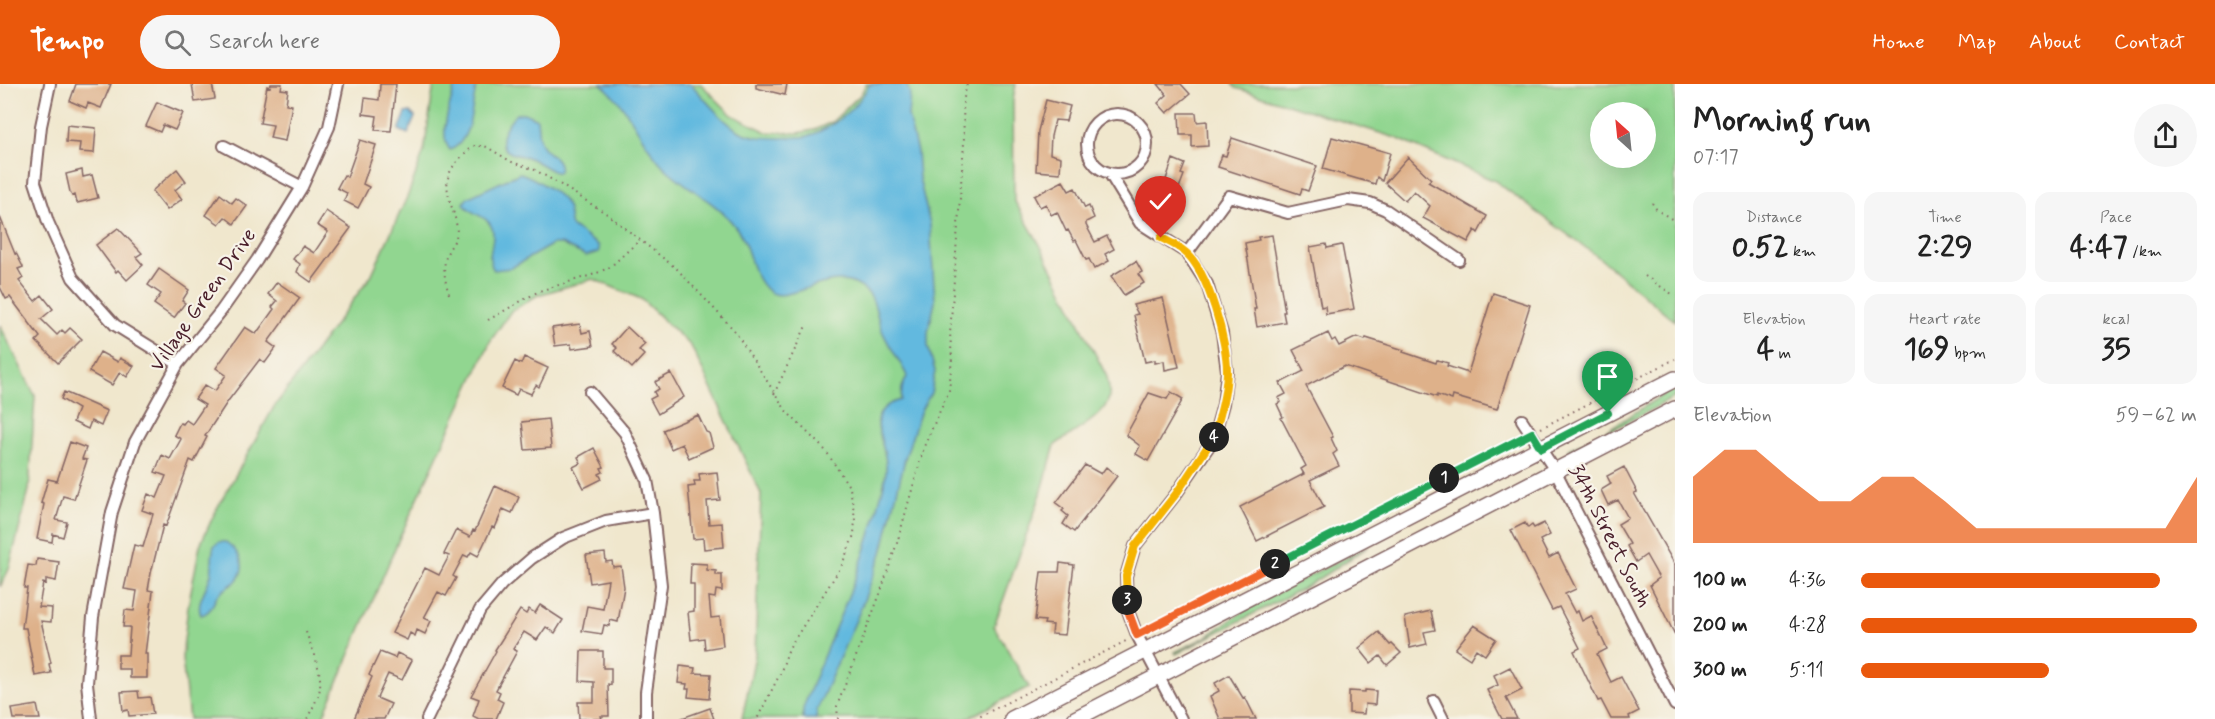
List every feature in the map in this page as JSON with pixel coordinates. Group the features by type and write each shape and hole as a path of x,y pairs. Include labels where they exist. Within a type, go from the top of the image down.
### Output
{"street":[{"path":"50,84 35,182 48,222 72,278 115,325 178,364"},
{"name":"Village Green Drive","path":"91,719 87,683 93,617 112,512 135,442 178,364 221,311 257,260 302,187 329,127 338,84"},
{"path":"1110,174 1130,172 1144,158 1147,148 1144,129 1137,121 1119,113 1100,119 1092,126 1086,145 1093,163 1110,174 1140,224 1187,253 1207,284 1222,333 1227,370 1223,404 1213,440 1176,494 1135,546 1126,576 1127,608 1137,635 1181,719"},
{"path":"224,146 302,187"},
{"path":"1187,253 1229,196 1288,213 1348,200 1370,203 1386,210 1460,260"},
{"path":"1012,719 1675,379"},
{"path":"590,392 625,433 647,480 653,513 661,585 646,692 646,719"},
{"path":"1075,719 1675,409"},
{"name":"34th Street South","path":"1522,420 1556,472 1675,705"},
{"path":"427,719 480,610 502,584 532,558 563,538 606,521 653,513"},
{"path":"1434,701 1443,719"}],"path":[{"path":"838,719 837,706 880,594 925,444 949,392 952,358 950,334 964,143 963,102 967,84"},
{"path":"449,294 444,267 447,254 456,237 456,220 446,187 449,173 473,146 485,146 512,162 535,170 608,214 677,269 734,330 786,412 826,451 849,488 855,518 854,535 841,567 789,648 780,674 757,719"},
{"path":"1652,203 1657,210 1675,221"},
{"path":"488,320 538,291 595,274 610,267 641,239"},
{"path":"1645,276 1675,296"},
{"path":"774,394 806,326"},
{"path":"975,719 1675,359"},
{"path":"306,632 320,683 319,694 307,719"}],"green space":[{"path":"434,84 701,84 732,115 767,132 798,133 814,130 832,122 861,94 866,84 1016,84 1013,100 1014,200 1039,243 1107,377 1109,391 1107,403 1095,417 1055,445 1041,494 994,626 1029,687 966,719 742,719 755,656 761,494 691,346 641,299 593,279 538,295 511,311 491,340 399,539 322,719 189,719 182,658 188,606 200,545 216,510 274,407 371,276 408,195 424,151"},
{"path":"1232,84 1675,84 1675,321 1597,256 1495,181 1396,138 1236,88"},
{"path":"0,325 35,396 29,490 9,569 0,587"},
{"path":"1675,387 1675,397 1570,452 1569,449 1603,433"},
{"path":"1368,546 1309,585 1176,654 1175,652 1204,638 1259,601"}],"water":[{"path":"455,84 477,84 467,130 458,145 450,150 446,143 445,127"},
{"path":"601,84 691,84 730,125 752,136 769,138 805,137 827,128 859,101 870,84 906,84 910,93 908,116 930,224 935,302 928,332 928,346 935,371 931,393 921,410 906,455 882,553 817,710 816,719 803,719 803,709 855,580 873,526 886,472 878,426 879,417 882,410 901,400 902,388 907,376 884,334 871,297 856,284 842,281 828,282 787,294 776,294 767,290 753,268 742,236 730,220 664,167 648,147 628,114"},
{"path":"410,112 415,117 408,134 399,130 406,113"},
{"path":"524,113 537,119 541,144 556,159 559,172 529,158 511,153 502,145 503,134 509,123 516,114"},
{"path":"520,173 545,185 562,199 568,208 571,226 599,246 599,252 586,256 561,244 553,244 511,268 494,270 490,260 493,233 490,223 466,207 464,203 467,198"},
{"path":"219,542 226,542 239,555 241,571 235,582 219,594 208,612 201,615 200,605 211,574 213,549"}],"building":[{"path":"76,84 111,84 101,108 88,103 86,108 70,101"},
{"path":"192,84 212,84 215,99 195,102"},
{"path":"271,84 282,84 281,89 288,90 286,104 292,105 285,141 270,138 273,125 260,123 267,86 270,87"},
{"path":"380,84 396,84 391,131 375,130 377,116 363,114 365,98 379,100"},
{"path":"756,84 787,84 785,95 756,88"},
{"path":"1158,84 1181,84 1190,94 1167,113 1158,103 1167,95"},
{"path":"1046,100 1070,106 1066,121 1055,120 1051,136 1050,154 1061,157 1060,173 1036,171 1038,131"},
{"path":"157,102 183,113 175,130 163,125 160,132 146,126"},
{"path":"1179,113 1196,113 1197,122 1207,121 1208,146 1192,147 1192,135 1180,135"},
{"path":"67,125 96,128 94,153 79,152 80,143 66,142"},
{"path":"1332,137 1390,153 1382,181 1377,177 1375,184 1323,169"},
{"path":"1232,138 1317,166 1308,191 1302,189 1300,194 1218,167 1222,155 1226,156"},
{"path":"360,140 376,145 363,184 369,187 358,208 344,201 347,193 337,188 344,175 347,177"},
{"path":"1408,157 1431,179 1428,182 1487,216 1478,233 1475,230 1468,242 1423,218 1430,206 1414,191 1405,201 1385,183"},
{"path":"1173,159 1185,164 1181,174 1184,175 1176,196 1162,191"},
{"path":"177,169 186,181 175,190 182,199 167,210 152,191"},
{"path":"82,170 83,177 92,175 98,198 77,203 75,195 72,196 70,192 66,174"},
{"path":"1063,181 1069,191 1075,188 1085,208 1089,206 1094,218 1086,222 1086,225 1095,242 1107,236 1114,249 1105,254 1109,261 1094,269 1089,259 1086,260 1076,240 1074,241 1068,230 1066,231 1057,212 1051,215 1046,204 1040,207 1034,196"},
{"path":"220,194 232,203 236,198 247,206 234,224 225,217 219,224 206,215"},
{"path":"326,211 351,228 311,282 297,272 300,264 293,259 303,246 314,253 328,232 317,225"},
{"path":"0,217 15,254 23,267 18,269 23,278 19,281 35,301 42,295 53,309 41,319 57,335 62,330 65,333 70,328 82,339 58,363 36,341 40,337 10,297 6,299 0,287"},
{"path":"118,228 142,253 136,257 143,265 127,280 118,270 116,272 96,245"},
{"path":"1272,235 1285,322 1257,327 1245,243 1259,240 1258,237"},
{"path":"1326,244 1327,248 1342,245 1354,309 1326,314 1325,306 1321,307 1310,247"},
{"path":"1136,261 1142,272 1138,274 1144,283 1124,295 1111,276"},
{"path":"159,269 189,290 182,301 185,303 174,318 154,304 161,294 148,285"},
{"path":"277,282 300,298 268,342 276,348 265,363 260,359 205,436 207,437 194,462 190,460 166,526 163,525 151,573 148,590 153,591 145,654 147,654 147,678 130,678 130,669 118,669 118,655 128,655 130,627 123,627 125,610 134,611 137,591 124,589 134,545 143,547 153,514 142,510 148,494 157,498 166,476 155,472 162,455 170,459 181,439 174,435 180,423 183,424 186,420 192,424 205,405 195,399 205,385 215,391 226,375 216,368 245,327 256,334 274,309 272,307 277,301 268,294"},
{"path":"1493,293 1530,305 1497,409 1453,396 1452,400 1437,395 1437,397 1345,366 1306,386 1333,437 1331,438 1337,451 1333,454 1339,466 1310,480 1324,507 1257,541 1240,507 1304,474 1301,469 1306,466 1281,418 1283,417 1277,404 1281,402 1278,398 1286,394 1280,383 1304,371 1293,350 1328,333 1332,341 1335,339 1339,346 1357,337 1365,340 1366,338 1436,363 1437,360 1448,363 1447,366 1468,373"},
{"path":"1163,298 1179,367 1165,370 1164,361 1145,362 1134,315 1138,314 1133,305"},
{"path":"580,324 582,333 590,331 593,346 572,349 571,344 555,346 552,328"},
{"path":"627,327 645,344 639,350 644,355 632,368 614,351 617,348 612,344"},
{"path":"100,352 118,362 120,358 134,366 127,377 120,372 112,385 89,372"},
{"path":"524,357 548,368 539,387 536,385 531,394 519,389 516,395 502,388 515,361 521,364"},
{"path":"671,373 684,397 658,414 650,399 656,396 654,392 659,389 655,382"},
{"path":"64,392 107,411 101,426 91,421 88,429 73,422 78,409 61,399"},
{"path":"1171,392 1183,399 1148,461 1136,454 1140,446 1126,435 1149,393 1167,399"},
{"path":"698,415 706,432 709,433 713,447 689,458 682,444 671,449 663,430"},
{"path":"548,419 551,448 525,450 522,422"},
{"path":"70,442 86,448 82,459 87,460 74,499 63,496 56,520 67,522 63,537 53,534 52,542 37,539 44,504 41,503 48,479 57,481"},
{"path":"594,448 604,467 601,468 603,472 599,474 602,479 584,488 573,467 581,463 578,457"},
{"path":"1085,465 1101,474 1106,467 1117,476 1074,532 1063,524 1068,516 1062,511 1064,509 1056,503"},
{"path":"1624,467 1637,492 1634,493 1675,565 1675,635 1650,585 1659,578 1646,555 1636,562 1627,546 1630,544 1618,524 1628,518 1618,500 1608,505 1601,490 1611,484 1607,476"},
{"path":"717,472 720,500 707,501 709,524 722,523 724,547 704,549 703,538 693,539 688,487 695,486 694,481 700,481 699,474"},
{"path":"495,486 519,497 512,513 503,509 495,528 492,527 478,556 471,552 468,557 464,555 453,576 456,578 446,596 438,592 424,618 431,621 425,634 417,630 415,636 410,633 407,640 392,633 425,568 439,575 449,556 444,554 456,530 470,537 473,530 475,531"},
{"path":"1525,523 1528,528 1532,525 1534,528 1544,523 1550,535 1540,540 1549,558 1558,553 1576,589 1565,594 1575,613 1578,611 1582,621 1591,616 1607,649 1597,654 1611,682 1621,677 1639,711 1629,716 1630,719 1611,719 1601,700 1598,701 1574,651 1580,648 1559,607 1552,610 1511,530"},
{"path":"605,553 606,562 612,561 613,567 621,566 624,587 618,622 610,620 609,626 604,625 602,634 582,631 587,606 603,609 608,580 590,583 586,555"},
{"path":"37,559 59,562 56,581 46,579 46,584 43,583 39,607 52,608 51,622 41,621 51,663 49,664 51,673 35,676 26,628 22,628 27,588 24,588 28,565 36,566"},
{"path":"691,563 707,564 707,570 716,571 716,575 722,575 722,591 716,590 715,598 709,597 711,618 720,617 723,646 705,649 704,638 691,640 688,612 694,611 694,584 690,584"},
{"path":"1060,563 1074,565 1065,635 1052,634 1053,625 1035,620 1041,572 1059,572"},
{"path":"540,605 563,620 555,633 546,627 537,640 524,632 513,649 517,651 496,690 500,692 497,699 503,702 496,719 479,719 473,716 479,699 471,696 495,650 520,610 526,614 529,609 535,613"},
{"path":"1431,611 1435,630 1424,632 1427,644 1410,648 1405,617"},
{"path":"1474,625 1496,639 1485,655 1476,649 1470,659 1455,649"},
{"path":"1379,632 1390,645 1392,644 1401,653 1387,665 1380,656 1371,663 1359,648"},
{"path":"581,651 603,651 603,668 611,668 611,685 608,684 609,716 601,716 602,719 579,719 578,702 594,702 594,682 580,681"},
{"path":"380,652 395,658 397,653 412,660 402,680 388,674 377,698 391,704 384,719 354,719 372,677 369,675"},
{"path":"680,666 695,668 694,673 711,674 709,699 688,697 687,684 678,683"},
{"path":"1510,667 1522,690 1506,698 1517,719 1502,719 1487,690 1498,685 1494,675"},
{"path":"1229,675 1243,698 1245,697 1256,719 1220,719 1210,696 1219,691 1215,683"},
{"path":"1365,690 1376,691 1375,705 1365,704 1364,714 1349,713 1349,691 1365,692"},
{"path":"138,691 139,698 150,697 153,714 129,716 128,710 123,711 121,692"},
{"path":"37,705 40,719 14,719 12,709"},
{"path":"710,708 714,719 682,719 682,718"}],"route":[{"path":"1161,238 1187,253 1207,284 1222,333 1227,370 1223,404 1213,440 1176,494 1135,546 1126,576 1127,608 1137,635 1532,433 1541,448 1608,413"}]}
